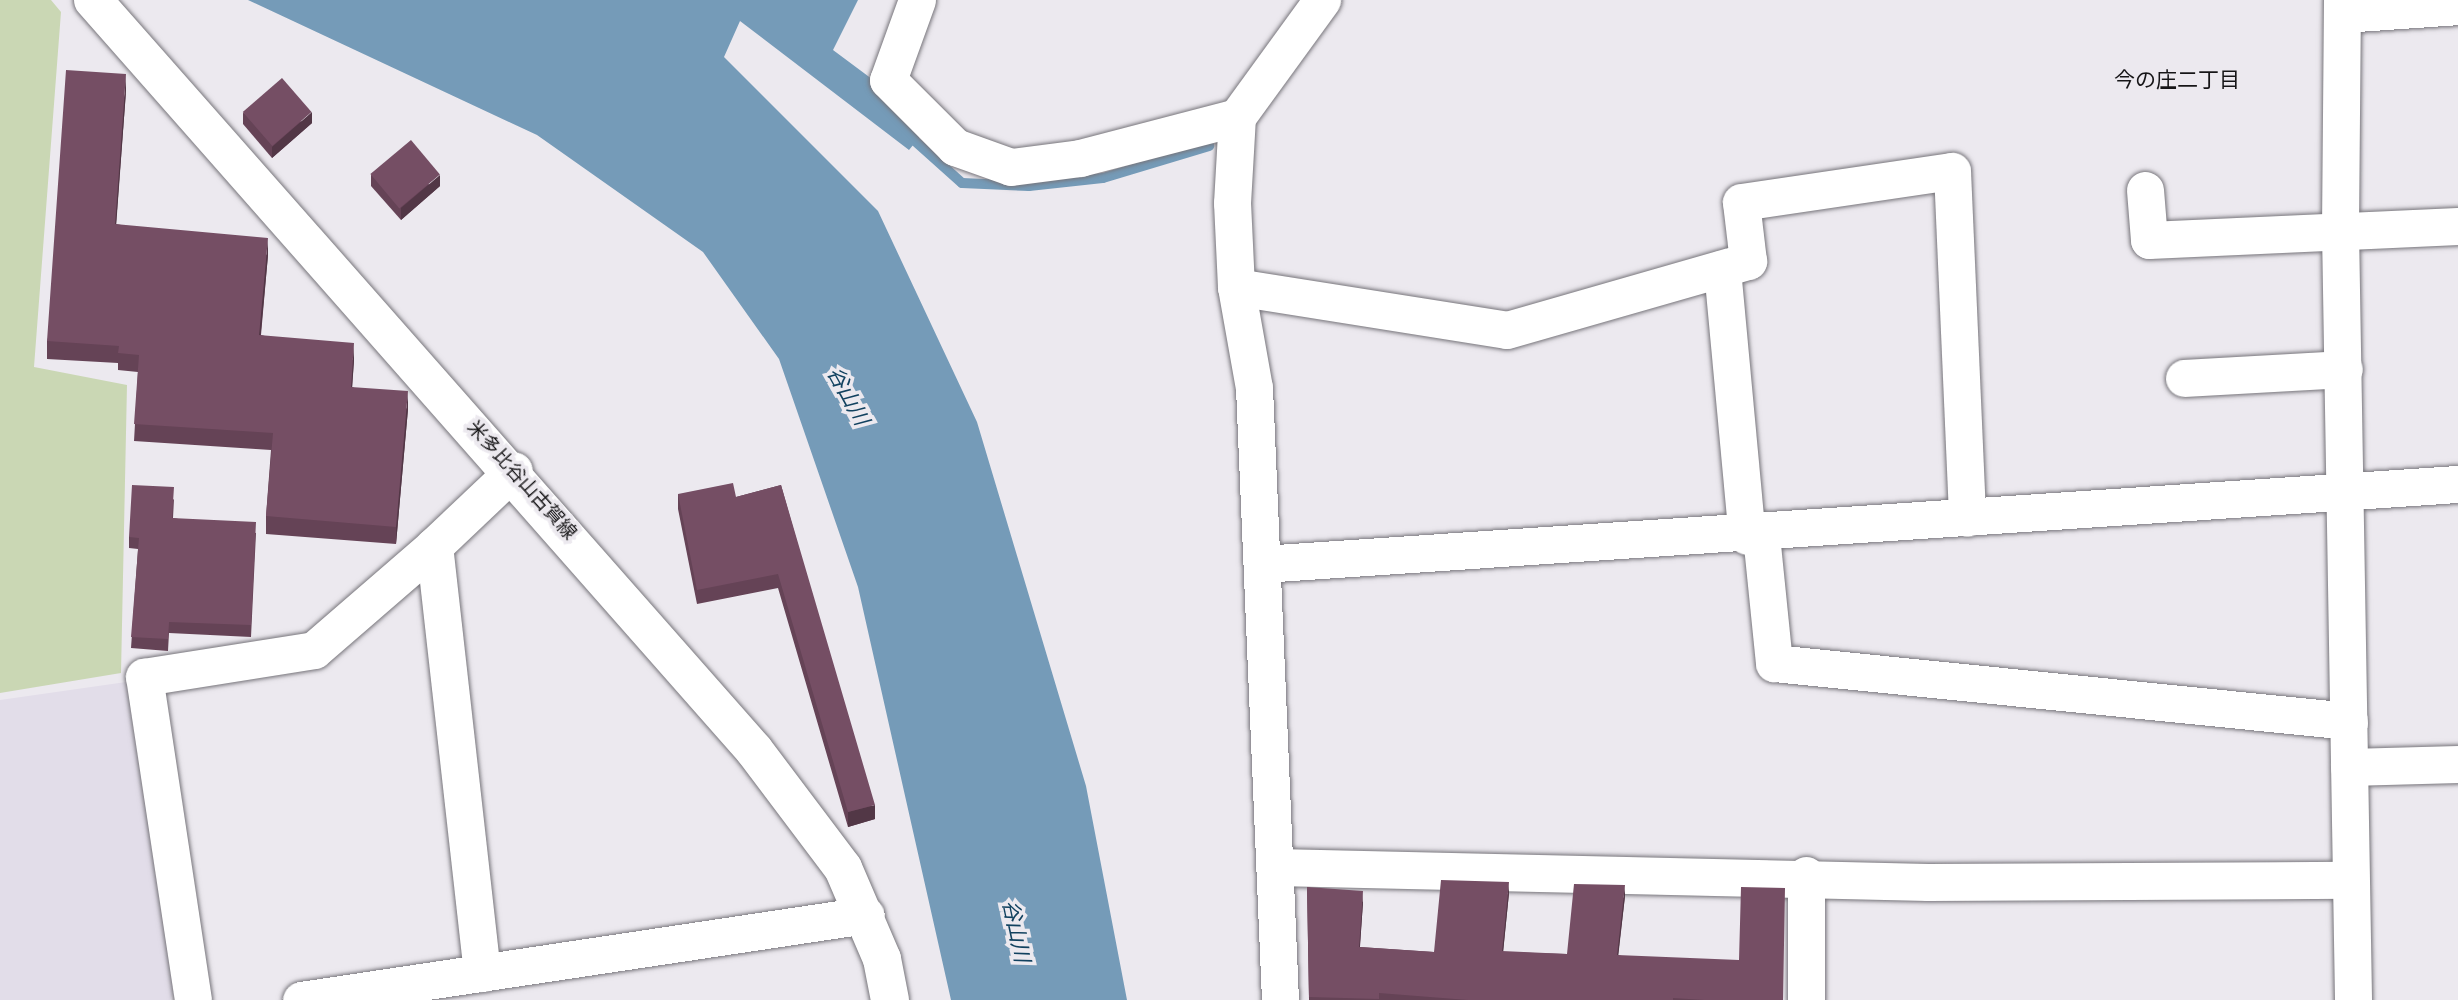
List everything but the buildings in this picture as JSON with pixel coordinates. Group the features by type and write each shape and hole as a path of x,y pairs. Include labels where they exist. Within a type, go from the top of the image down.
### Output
{"main road":[{"name":"米多比谷山古賀線","path":"93,0 514,470 754,750 843,868 866,915 890,1000"}],"street":[{"path":"917,0 888,80 955,148 1011,167 1080,158 1237,117"},
{"path":"1280,1000 1254,388 1236,288 1237,117 1322,0"},
{"path":"2353,1000 2348,491 2340,230 2342,7 2458,6"},
{"path":"1236,288 1507,330 1748,261 1741,202 1952,171 1967,517"},
{"path":"2145,190 2149,240 2458,226"},
{"path":"1722,269 1754,536 1774,663 2349,721"},
{"path":"2184,378 2344,369"},
{"path":"193,1000 144,677 314,650 434,546 514,470"},
{"path":"1262,565 1754,536 1967,517 2458,484"},
{"path":"434,546 482,973"},
{"path":"2349,767 2458,764"},
{"path":"1276,867 1806,875 1928,882 2350,880"},
{"path":"1806,875 1806,1000"},
{"path":"301,1000 866,915"}],"shaded area":[{"path":"133,681 175,989 170,1000 0,1000 0,700"}],"green space":[{"path":"0,0 51,0 61,12 34,367 127,385 121,673 0,693"}],"water":[{"name":"谷山川","path":"248,0 858,0 833,50 931,123 909,150 740,21 724,57 878,211 977,422 1086,786 1127,1000 951,1000 858,587 779,359 703,252 537,135"}],"waterway":[{"path":"906,133 962,183 1029,186 1103,178 1209,146"}],"district":[{"name":"今の庄二丁目","path":"2177,80"}]}
